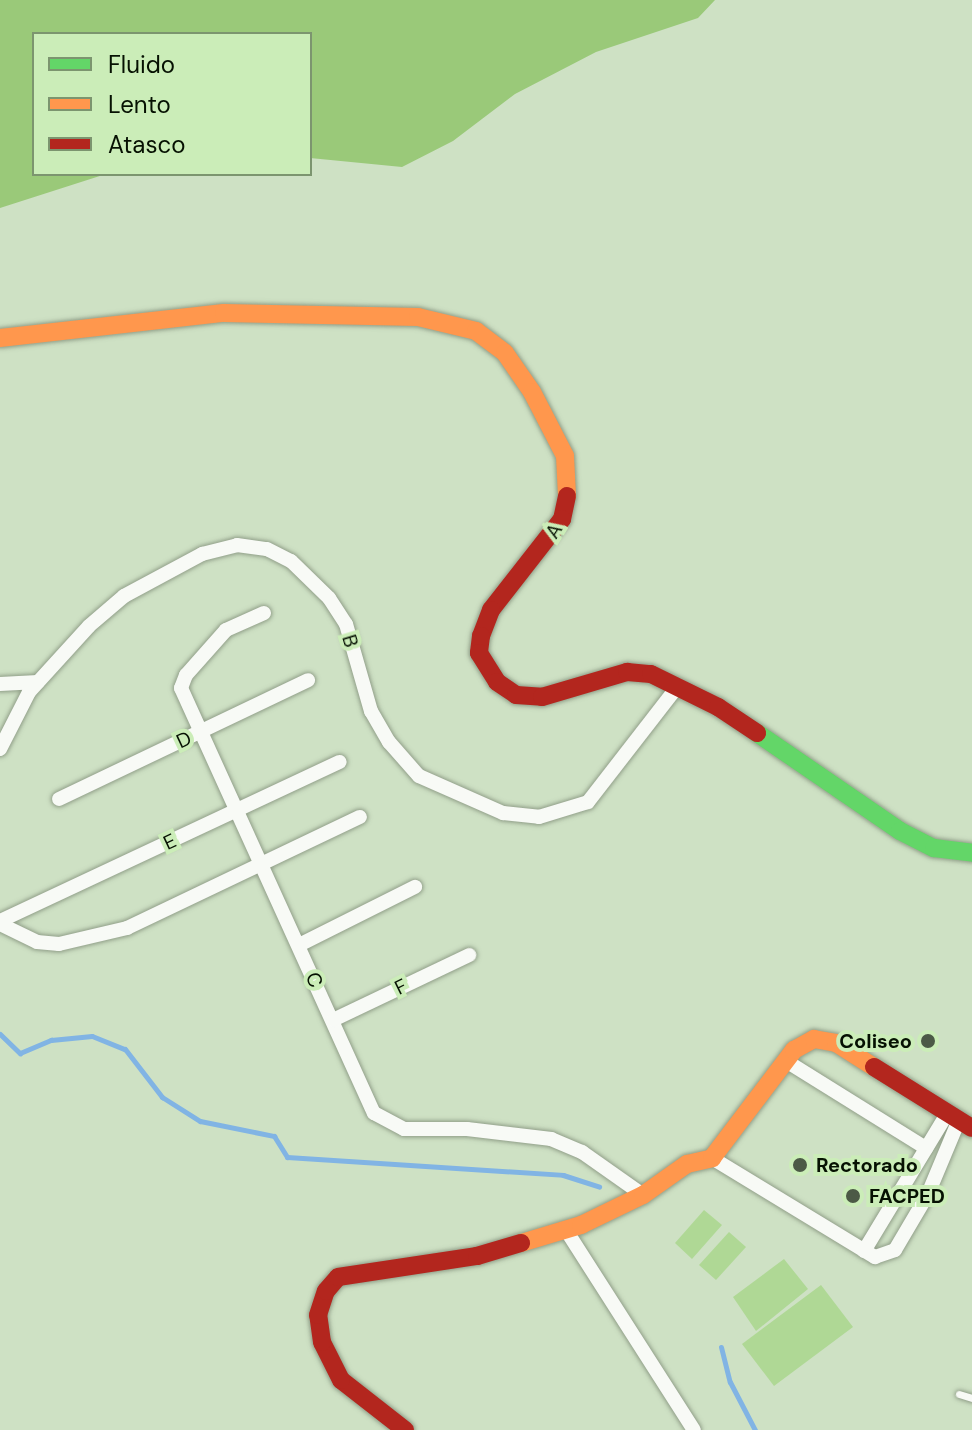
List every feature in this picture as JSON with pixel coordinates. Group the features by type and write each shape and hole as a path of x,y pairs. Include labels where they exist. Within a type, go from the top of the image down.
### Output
{"street":[{"name":"A","path":"0,338 224,313 418,317 476,331 505,353 532,392 565,456 568,490 562,519 550,538 491,610 481,636 479,653 484,664 516,695 542,697 627,672 651,674 718,707 900,831 934,848 972,853"},
{"name":"B","path":"0,749 38,682 89,626 124,596 202,554 237,545 267,549 291,561 329,598 346,624 371,711 389,742 419,776 503,813 539,817 588,802 678,686"},
{"name":"C","path":"264,613 226,630 186,675 181,688 374,1113 404,1129 467,1129 551,1139 591,1157 643,1195"},
{"name":"D","path":"59,799 308,680"},
{"path":"0,684 38,682"},
{"name":"E","path":"0,922 340,762"},
{"path":"0,922 37,942 59,944 127,928 260,860 360,817"},
{"path":"299,945 415,887"},
{"name":"F","path":"333,1020 469,955"},
{"path":"405,1430 341,1380 322,1342 318,1315 326,1291 338,1277 355,1272 477,1256 566,1230 643,1195 687,1164 712,1158 786,1061 814,1039 836,1043 959,1121"},
{"path":"786,1061 926,1148"},
{"path":"712,1158 875,1257 895,1250 928,1194 959,1121"},
{"path":"864,1251 926,1148 959,1121"},
{"path":"907,1179 928,1194"},
{"path":"566,1230 694,1430"}],"lane":[{"path":"959,1394 972,1398"}],"green space":[{"path":"0,0 715,0 698,18 596,52 515,94 453,141 402,167 312,158 312,32 32,32 32,176 100,176 0,208"},
{"path":"704,1210 722,1225 692,1259 675,1243"},
{"path":"729,1232 746,1247 716,1280 699,1265"},
{"path":"784,1259 808,1289 756,1331 733,1297"},
{"path":"821,1285 853,1327 774,1386 742,1344"}],"waterway":[{"path":"0,1034 20,1053 51,1040 92,1036 125,1049 162,1097 200,1121 274,1136 287,1157 563,1175 599,1187"},
{"path":"721,1347 730,1382 755,1430"}],"traffic: fast":[{"path":"757,733 900,831 934,848 972,853"}],"traffic: slow":[{"path":"0,338 224,313 418,317 476,331 505,353 532,392 565,456 567,496"},
{"path":"521,1243 581,1225 643,1195 687,1164 712,1158 794,1050 814,1039 836,1043 874,1067"}],"traffic: jam":[{"path":"567,496 562,519 491,610 481,636 479,653 497,682 516,695 542,697 627,672 651,674 718,707 757,733"},
{"path":"874,1067 972,1128"},
{"path":"405,1430 341,1380 322,1342 318,1315 326,1291 338,1277 477,1256 521,1243"}],"place":[{"name":"Coliseo","path":"928,1041"},
{"name":"Rectorado","path":"800,1165"},
{"name":"FACPED","path":"853,1196"}]}
